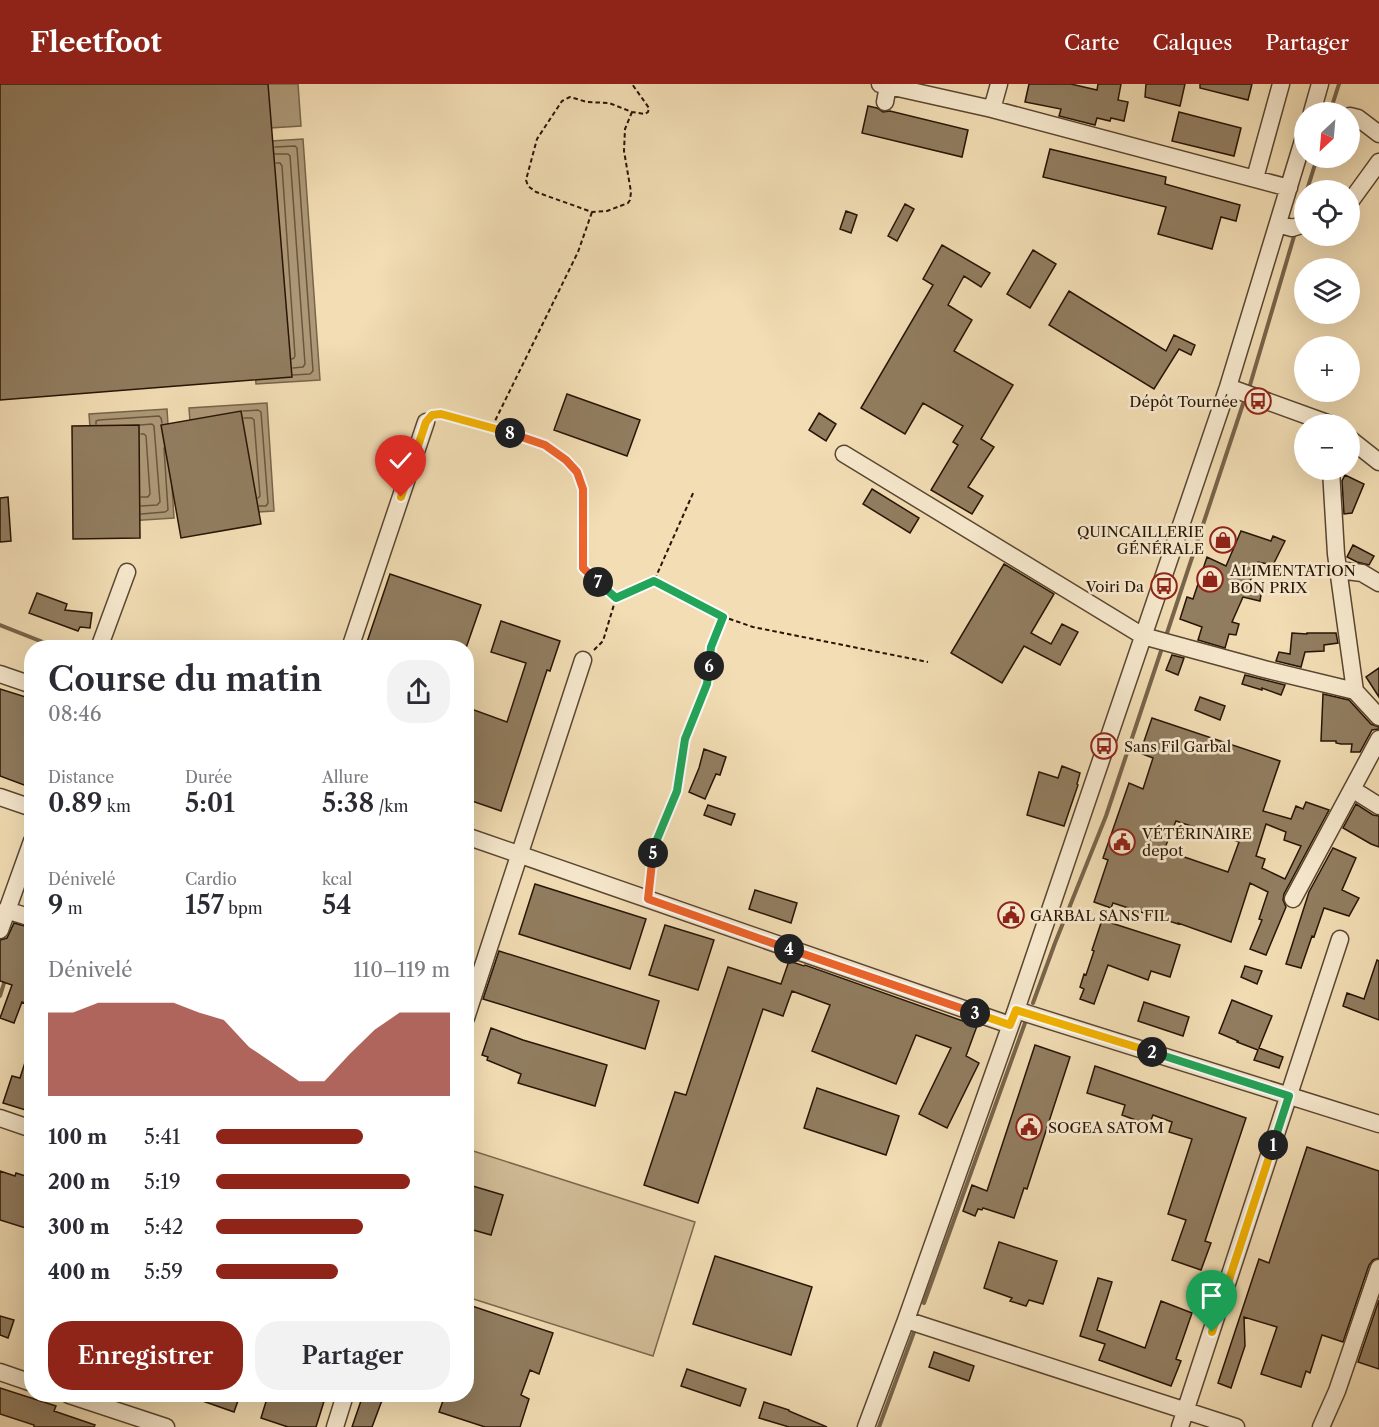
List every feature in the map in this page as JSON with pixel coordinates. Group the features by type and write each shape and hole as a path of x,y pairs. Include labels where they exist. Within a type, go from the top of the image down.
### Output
{"street":[{"path":"992,109 999,84"},
{"path":"1255,178 1281,84"},
{"path":"1317,102 1320,84"},
{"path":"884,91 992,109 1288,188"},
{"path":"1360,120 1379,134"},
{"path":"1360,188 1379,162"},
{"path":"1294,168 1288,188 1294,220"},
{"path":"866,1427 1013,1017 1228,387 1294,227"},
{"path":"1228,387 1302,414"},
{"path":"353,640 426,422"},
{"path":"1360,447 1379,462"},
{"path":"844,454 1143,636 1355,691 1379,717"},
{"path":"1332,480 1336,554 1355,691"},
{"path":"1339,570 1362,573 1379,583"},
{"path":"102,640 127,572"},
{"path":"474,993 583,660"},
{"path":"0,674 24,682"},
{"path":"1293,899 1379,739"},
{"path":"1352,789 1379,806"},
{"path":"0,797 24,805"},
{"path":"474,839 648,899 1013,1017 1379,1124"},
{"path":"0,930 6,910 7,889 24,856"},
{"path":"6,910 24,916"},
{"path":"1180,1427 1340,939"},
{"path":"0,1118 24,1126"},
{"path":"1321,1427 1337,1391 1379,1268"},
{"path":"906,1320 1236,1427"},
{"path":"0,1372 24,1380"},
{"path":"90,1402 166,1427"},
{"path":"335,1427 343,1402"}],"path":[{"path":"632,84 649,108 645,114 632,112 609,103 587,102 570,97 562,101 537,139 526,180 528,186 536,192 592,212 607,211 628,203 631,192 624,151 625,129 632,112"},
{"path":"492,427 578,252 592,212"},
{"path":"426,422 432,415 441,414 492,427 545,445 566,460 577,472 583,489 583,568 616,598"},
{"path":"583,660 603,641 616,598 654,581 694,491"},
{"path":"654,581 723,617 753,627 928,662"},
{"path":"648,899 653,849 677,791 685,739 707,684 711,647 723,617"}],"shaded area":[{"path":"474,1151 695,1222 653,1356 474,1299"}],"water":[{"path":"235,84 298,84 301,126 238,130"},
{"path":"303,139 320,380 256,384 239,143"},
{"path":"267,403 274,511 197,516 189,408"},
{"path":"167,409 174,518 97,523 89,414"}],"building":[{"path":"0,84 268,84 292,377 0,400"},
{"path":"1029,84 1071,84 1097,90 1098,84 1121,84 1118,100 1128,102 1124,121 1097,118 1095,125 1059,116 1061,109 1025,102"},
{"path":"1146,84 1185,84 1180,106 1145,97"},
{"path":"1200,84 1252,84 1248,100 1200,88"},
{"path":"868,106 883,112 890,111 968,130 962,157 862,133"},
{"path":"1179,112 1241,128 1234,156 1172,141"},
{"path":"1050,149 1166,177 1165,184 1240,205 1236,221 1221,217 1212,249 1158,234 1166,207 1043,177"},
{"path":"905,204 914,209 897,241 888,236"},
{"path":"846,211 857,215 851,233 840,229"},
{"path":"942,245 990,273 981,287 964,276 948,305 972,320 954,351 1013,385 981,439 994,447 968,487 983,496 972,514 931,490 958,445 953,442 963,426 923,403 905,434 861,408 933,285 923,279"},
{"path":"1033,250 1056,264 1030,308 1007,294"},
{"path":"1069,291 1166,351 1174,335 1195,345 1191,355 1179,349 1154,389 1049,325"},
{"path":"567,394 640,420 627,456 554,430"},
{"path":"241,411 261,524 181,538 161,425"},
{"path":"819,413 836,424 826,441 809,430"},
{"path":"139,425 140,538 73,539 72,426"},
{"path":"1356,480 1364,484 1352,513 1344,514 1342,481"},
{"path":"872,489 919,518 910,533 863,504"},
{"path":"8,497 11,541 0,542 0,498"},
{"path":"1241,531 1271,541 1273,536 1285,541 1273,565 1258,562 1248,586 1262,589 1260,601 1243,597 1232,622 1239,624 1236,635 1229,634 1225,648 1198,640 1202,627 1180,619 1187,597 1193,599 1207,557 1226,566"},
{"path":"1353,545 1374,556 1369,565 1347,557"},
{"path":"1004,564 1054,594 1031,633 1051,644 1062,624 1078,632 1060,665 1024,646 1002,683 951,653"},
{"path":"390,574 481,605 469,640 368,640"},
{"path":"37,593 67,604 65,610 92,613 90,628 80,627 78,631 29,613"},
{"path":"501,621 560,641 550,671 547,670 501,811 474,802 474,710 507,722 526,663 491,652"},
{"path":"1292,633 1336,633 1338,643 1324,645 1324,651 1305,652 1301,667 1276,661 1279,652 1290,654"},
{"path":"1172,655 1184,658 1178,675 1166,670"},
{"path":"1379,668 1379,697 1366,677"},
{"path":"1245,675 1285,685 1281,695 1242,684"},
{"path":"0,689 24,696 24,785 0,776"},
{"path":"1323,694 1349,700 1371,724 1379,727 1379,729 1372,730 1360,752 1351,752 1352,744 1321,741"},
{"path":"1200,697 1225,706 1220,720 1195,710"},
{"path":"1152,718 1280,761 1263,811 1291,819 1296,806 1303,809 1306,802 1329,810 1284,894 1283,900 1286,907 1266,955 1250,949 1262,920 1259,919 1268,892 1250,883 1231,942 1113,903 1111,908 1094,902 1108,860 1103,858 1129,783 1143,789 1153,758 1140,753","holes":["1176,821 1239,842 1228,872 1164,850","1266,824 1286,832 1284,840 1301,846 1285,879 1262,868 1265,859 1256,856"]},
{"path":"704,749 726,757 720,775 716,774 705,799 689,792"},
{"path":"1062,766 1080,773 1064,826 1027,815 1039,772 1058,778"},
{"path":"1356,804 1373,815 1379,816 1379,847 1343,828"},
{"path":"708,805 735,814 731,825 704,815"},
{"path":"1333,848 1356,858 1342,890 1359,898 1349,916 1324,908 1301,968 1286,964 1309,892"},
{"path":"535,884 646,919 630,969 519,934"},
{"path":"755,890 797,903 791,923 749,909"},
{"path":"1102,920 1180,945 1170,977 1151,971 1148,980 1108,965 1094,1004 1080,999 1084,989 1080,987 1094,951 1092,950"},
{"path":"14,923 24,926 24,1003 22,1002 14,1023 0,1018 12,985 0,981 0,940 7,938"},
{"path":"665,925 714,940 698,990 649,975"},
{"path":"499,951 659,1001 645,1049 483,999"},
{"path":"1377,960 1379,961 1379,1020 1343,1006 1347,993 1364,999"},
{"path":"789,961 977,1026 966,1056 979,1063 947,1128 919,1114 951,1048 916,1035 896,1084 812,1051 830,1005 792,991 783,1016 763,1009 698,1203 644,1185 675,1092 686,1095 728,967 781,984"},
{"path":"1245,966 1262,971 1257,984 1241,977"},
{"path":"1232,1000 1272,1016 1259,1048 1283,1057 1279,1068 1254,1060 1258,1050 1219,1033"},
{"path":"1144,1002 1189,1017 1183,1036 1138,1021"},
{"path":"491,1028 607,1065 595,1106 518,1083 521,1074 487,1060 488,1057 482,1055"},
{"path":"1035,1045 1070,1057 1027,1189 1024,1188 1014,1218 983,1208 978,1209 975,1216 963,1211 972,1185 987,1191"},
{"path":"24,1066 24,1110 3,1103 12,1076 20,1078"},
{"path":"1095,1066 1246,1118 1205,1241 1211,1243 1201,1270 1172,1260 1186,1220 1168,1214 1192,1139 1169,1132 1172,1122 1153,1115 1149,1125 1122,1115 1125,1105 1087,1093"},
{"path":"817,1088 899,1116 886,1155 804,1128"},
{"path":"1307,1147 1379,1171 1379,1258 1373,1260 1369,1265 1343,1342 1322,1335 1310,1373 1306,1371 1301,1387 1261,1374 1277,1327 1244,1317 1245,1346 1231,1388 1218,1383 1259,1259 1269,1263"},
{"path":"0,1171 15,1176 16,1173 24,1176 24,1228 0,1220"},
{"path":"474,1186 503,1195 491,1235 474,1230"},
{"path":"999,1242 1057,1261 1043,1304 1029,1300 1026,1306 1010,1301 1012,1298 984,1288"},
{"path":"715,1256 812,1287 791,1355 693,1324"},
{"path":"1098,1278 1112,1282 1097,1330 1145,1348 1161,1301 1192,1313 1176,1359 1181,1361 1171,1386 1099,1360 1105,1344 1080,1336"},
{"path":"1379,1300 1379,1369 1358,1362"},
{"path":"474,1307 553,1333 539,1374 530,1370 521,1395 529,1399 520,1427 485,1427 439,1412 443,1402 474,1402"},
{"path":"0,1316 14,1320 8,1338 0,1335"},
{"path":"934,1352 974,1366 969,1381 929,1367"},
{"path":"687,1369 746,1389 740,1406 681,1386"},
{"path":"0,1388 24,1396 24,1402 44,1402 56,1406 54,1411 95,1425 94,1427 34,1427 34,1425 0,1414"},
{"path":"205,1402 238,1402 234,1412"},
{"path":"266,1402 324,1402 316,1427 288,1427 261,1418"},
{"path":"361,1402 381,1402 372,1427 352,1427"},
{"path":"764,1402 827,1427 789,1427 759,1418"}],"waterway":[{"path":"1333,102 1339,84"},
{"path":"1310,180 1314,168"},
{"path":"1250,385 1294,236"},
{"path":"1166,636 1243,404"},
{"path":"0,625 38,640"},
{"path":"1033,1003 1106,816 1161,651"},
{"path":"0,996 5,980"},
{"path":"924,1303 1025,1023"},
{"path":"879,1427 914,1332"}],"place":[{"name":"Dépôt Tournée","path":"1258,401"},
{"name":"QUINCAILLERIE GÉNÉRALE","path":"1223,540"},
{"name":"ALIMENTATION BON PRIX","path":"1210,579"},
{"name":"Voiri Da","path":"1164,586"},
{"name":"Sans Fil Garbal","path":"1104,746"},
{"name":"VÉTÉRINAIRE depot","path":"1122,842"},
{"name":"GARBAL SANS FIL","path":"1011,915"},
{"name":"SOGEA SATOM","path":"1029,1127"}],"route":[{"path":"401,497 426,422 432,415 441,414 492,427 545,445 566,460 577,472 583,489 583,568 616,598 654,581 723,617 711,647 707,684 685,739 677,791 653,849 648,899 1010,1025 1016,1010 1289,1096 1212,1332"}]}
